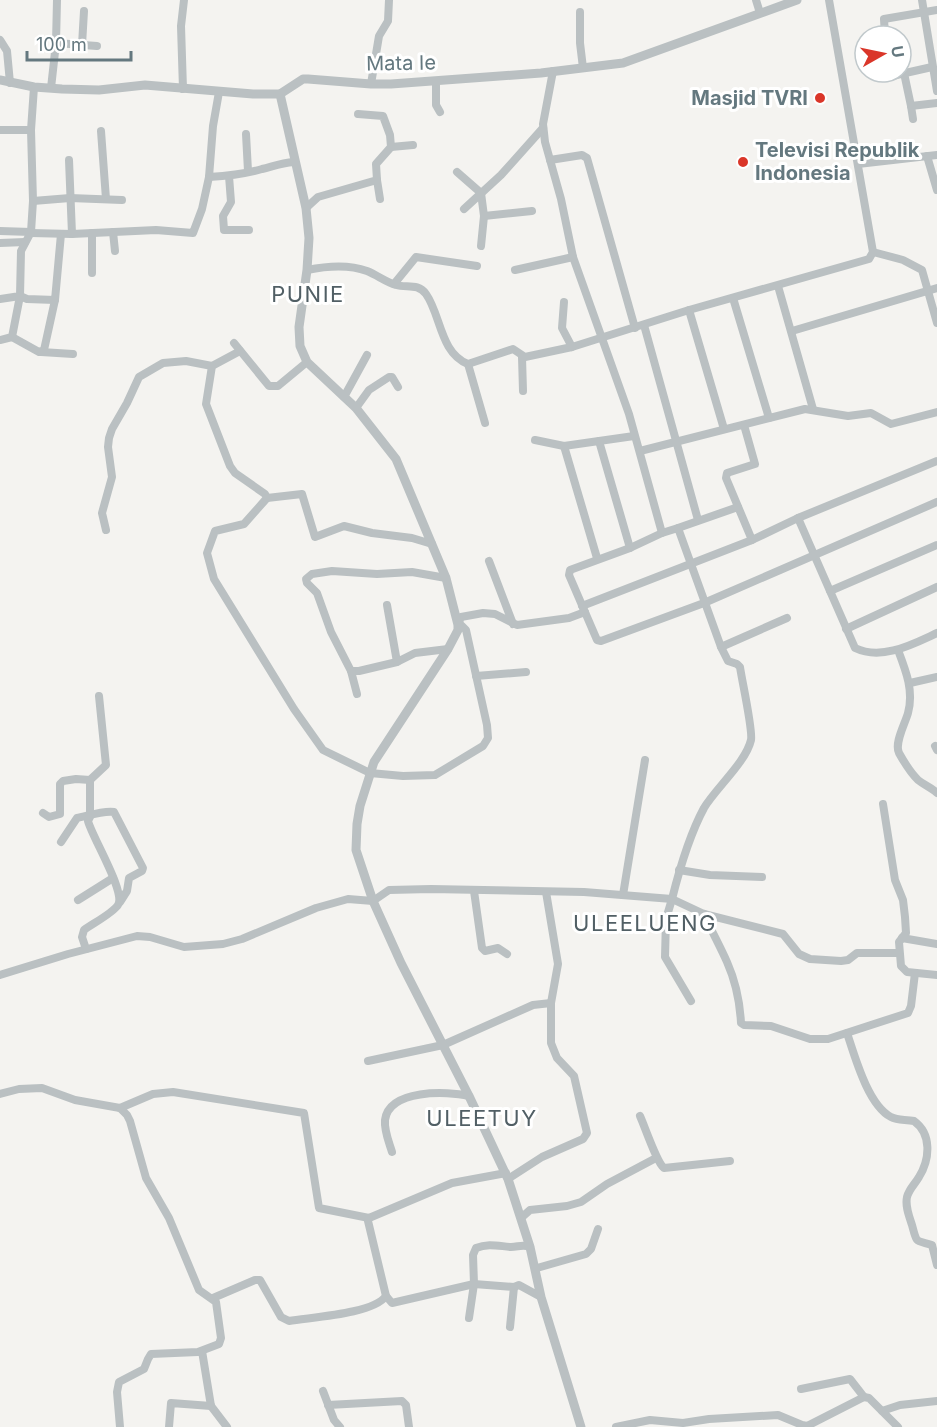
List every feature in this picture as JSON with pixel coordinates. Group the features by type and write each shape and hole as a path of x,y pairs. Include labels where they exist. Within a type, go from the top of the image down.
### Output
{"street":[{"path":"51,88 56,43 57,0"},
{"path":"183,89 181,26 184,0"},
{"path":"756,0 760,13"},
{"name":"Mata Ie","path":"280,94 308,79 371,84 436,81 548,72 628,61 797,0"},
{"path":"307,270 330,266 358,268 393,284 416,286 426,293 440,329 453,352 458,359 468,364 513,349 522,357 529,357 572,347 690,310 869,259 873,252 829,0"},
{"path":"922,0 937,91"},
{"path":"371,84 380,36 388,21 391,1"},
{"path":"884,24 884,19 937,10"},
{"path":"82,45 84,11"},
{"path":"580,12 579,36 583,68"},
{"path":"0,40 7,51 10,83"},
{"path":"56,43 97,46"},
{"path":"913,71 932,67"},
{"path":"548,72 543,128 573,257 629,414 662,532"},
{"path":"0,80 34,87 90,90 145,86 280,94 306,208 309,238 300,346 308,362 356,408 396,459 446,578 458,627"},
{"path":"436,81 436,105 440,112"},
{"path":"906,84 913,118"},
{"path":"12,337 20,296 21,251 29,236 33,201 31,129 34,87"},
{"path":"0,231 29,236 61,237 72,234 113,236 156,230 193,233 202,209 209,177 219,92"},
{"path":"911,106 937,103"},
{"path":"358,114 383,116 390,135 391,147"},
{"path":"464,209 501,175 543,128"},
{"path":"0,130 31,129"},
{"path":"101,131 106,199"},
{"path":"246,134 248,171"},
{"path":"380,199 376,162 391,147 413,145"},
{"path":"550,160 582,155 587,158 635,328"},
{"path":"858,164 937,155"},
{"path":"927,156 937,190"},
{"path":"69,160 72,234"},
{"path":"209,177 229,176 264,169 277,163 294,162"},
{"path":"457,172 481,193 484,216 481,246"},
{"path":"229,176 231,202 223,216 224,230 249,230"},
{"path":"306,208 318,197 377,180"},
{"path":"33,201 70,198 122,200"},
{"path":"484,216 532,211"},
{"path":"92,234 92,273"},
{"path":"0,243 29,236"},
{"path":"113,236 115,251"},
{"path":"41,352 44,350 55,300 61,237"},
{"path":"873,252 903,260 918,267 924,274 937,324"},
{"path":"393,284 416,257 477,266"},
{"path":"515,270 573,257"},
{"path":"778,286 813,409"},
{"path":"792,331 937,288"},
{"path":"0,299 20,296 27,300 55,300"},
{"path":"733,298 769,418"},
{"path":"564,302 562,328 572,347"},
{"path":"690,310 724,429"},
{"path":"644,325 698,520"},
{"path":"0,340 12,337 41,352 73,354"},
{"path":"234,343 269,386 278,386 308,362"},
{"path":"106,530 102,513 112,477 109,438 139,377 163,363 186,361 212,366 240,351"},
{"path":"344,397 367,356"},
{"path":"522,357 523,391"},
{"path":"468,364 485,423"},
{"path":"212,366 206,404 226,459 235,473 265,494 267,498"},
{"path":"356,408 369,390 389,377 392,377 398,387"},
{"path":"640,451 805,409 848,416 871,413 891,424 937,412"},
{"path":"744,425 756,463 726,475 752,540"},
{"path":"535,440 564,446 634,436"},
{"path":"599,441 630,548"},
{"path":"564,446 597,558"},
{"path":"581,1427 542,1297 537,1268 507,1176 401,963 373,901 358,860 355,842 360,806 370,773 378,756 448,649 461,616 495,614 513,624 520,625 569,618 584,609 937,461"},
{"path":"432,544 412,538 372,533 344,526 315,537 302,494 267,498 244,524 215,531 207,554 214,579 294,709 323,750 370,773 403,776 435,775 483,746 488,738 466,630 462,626 458,627"},
{"path":"738,507 662,532 630,548 571,568 569,571 594,638 599,641 704,603 937,502"},
{"path":"798,518 855,648 879,652 898,650 937,633"},
{"path":"678,528 721,647 728,661 740,667 751,740 747,750 704,809 679,870 666,919 665,957 691,1001"},
{"path":"830,591 937,545"},
{"path":"489,561 513,624"},
{"path":"357,694 351,671 331,632 317,593 307,583 307,576 332,572 377,574 412,572 446,578"},
{"path":"846,629 937,587"},
{"path":"387,605 397,662"},
{"path":"721,647 787,618"},
{"path":"351,671 397,662 415,653 448,649"},
{"path":"898,650 910,683 910,704 898,751 919,780 937,793"},
{"path":"476,676 526,672"},
{"path":"910,683 937,677"},
{"path":"99,696 106,765 90,780 89,826 113,878 120,902"},
{"path":"623,895 645,760"},
{"path":"43,813 49,816 60,814 60,784 63,781 76,778 90,780"},
{"path":"883,804 896,880 903,900 906,930 899,942 902,969 937,975"},
{"path":"61,842 75,819 114,812 142,868 142,871 129,878 128,889 117,907 84,930 82,937 86,949"},
{"path":"679,870 710,875 762,877"},
{"path":"78,900 113,878"},
{"path":"0,975 86,949 140,936 184,947 223,945 316,908 348,899 373,901 389,891 431,889 623,895 672,899 704,914 783,934 799,954 810,959 841,961 848,960 857,952 899,953"},
{"path":"474,891 482,948 485,951 498,948 507,954"},
{"path":"0,1094 19,1089 42,1088 75,1100 120,1108 153,1094 173,1092 304,1113 319,1208 369,1218 452,1183 507,1176 583,1139 586,1134 574,1076 557,1059 551,1043 551,1003 558,964 546,892"},
{"path":"704,914 730,969 742,1025 771,1026 819,1040 847,1033 908,1013 915,973"},
{"path":"902,938 937,944"},
{"path":"368,1061 443,1045 533,1005 551,1003"},
{"path":"847,1033 870,1094 880,1108 893,1119 914,1121 925,1133 927,1158 922,1172 907,1197 907,1208 915,1239 920,1243 932,1245 937,1264"},
{"path":"392,1152 385,1121 388,1111 395,1102 409,1097 449,1092 469,1096"},
{"path":"127,1115 131,1104"},
{"path":"120,1108 127,1115 146,1178 169,1218 199,1290 216,1302 221,1340 216,1346 202,1351 150,1355 144,1369 119,1382 117,1392 120,1427"},
{"path":"640,1116 656,1151 659,1164 667,1168 730,1161"},
{"path":"521,1218 530,1210 581,1202 607,1184 656,1158"},
{"path":"369,1218 386,1296 395,1304 474,1284 514,1287 519,1285 542,1297"},
{"path":"537,1268 586,1254 591,1249 598,1229"},
{"path":"469,1318 474,1284 473,1255 476,1248 496,1244 511,1247 523,1244 530,1246"},
{"path":"213,1299 255,1280 260,1280 281,1317 289,1321 364,1308 383,1300 386,1296"},
{"path":"510,1327 514,1287"},
{"path":"202,1351 211,1406 227,1427"},
{"path":"801,1389 850,1379 864,1397 869,1398 898,1427"},
{"path":"323,1390 334,1420 340,1427"},
{"path":"616,1427 650,1420 683,1423 743,1416 778,1415 805,1426 864,1397"},
{"path":"328,1405 402,1401 406,1405 409,1427"},
{"path":"882,1411 900,1404 937,1401"},
{"path":"169,1427 171,1403 211,1406"}],"place":[{"name":"Masjid TVRI","path":"820,98"},
{"name":"Televisi Republik Indonesia","path":"743,162"}],"district":[{"name":"PUNIE","path":"308,294"},
{"name":"ULEELUENG","path":"645,923"},
{"name":"ULEETUY","path":"482,1118"}]}
